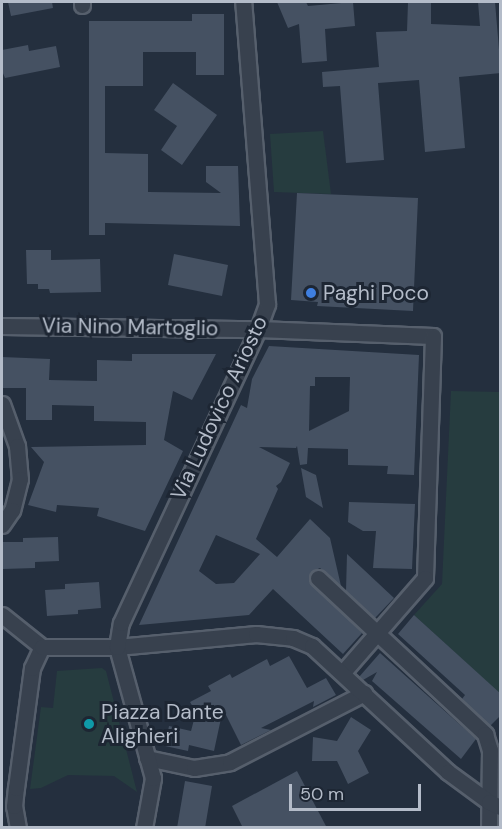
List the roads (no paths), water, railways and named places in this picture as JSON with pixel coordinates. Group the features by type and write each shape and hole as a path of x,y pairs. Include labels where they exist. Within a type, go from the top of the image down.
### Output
{"street":[{"name":"Via Ludovico Ariosto","path":"117,647 123,613 258,329 267,304 243,2"},
{"name":"Via Nino Martoglio","path":"2,326 258,329 433,336 425,578 378,632"},
{"path":"2,404 17,446 20,479 12,510 2,525"},
{"path":"318,578 485,734 490,750 495,805 489,828"},
{"path":"2,615 39,644 117,647 256,634 293,638 312,646 343,672 448,772 495,805"},
{"path":"343,672 378,632"},
{"path":"18,828 6,806 32,668 39,644"},
{"path":"117,647 153,778 144,828"},
{"path":"147,758 194,768 230,762 364,693"}],"place":[{"name":"Paghi Poco","path":"311,293"},
{"name":"Piazza Dante Alighieri","path":"89,724"}]}
